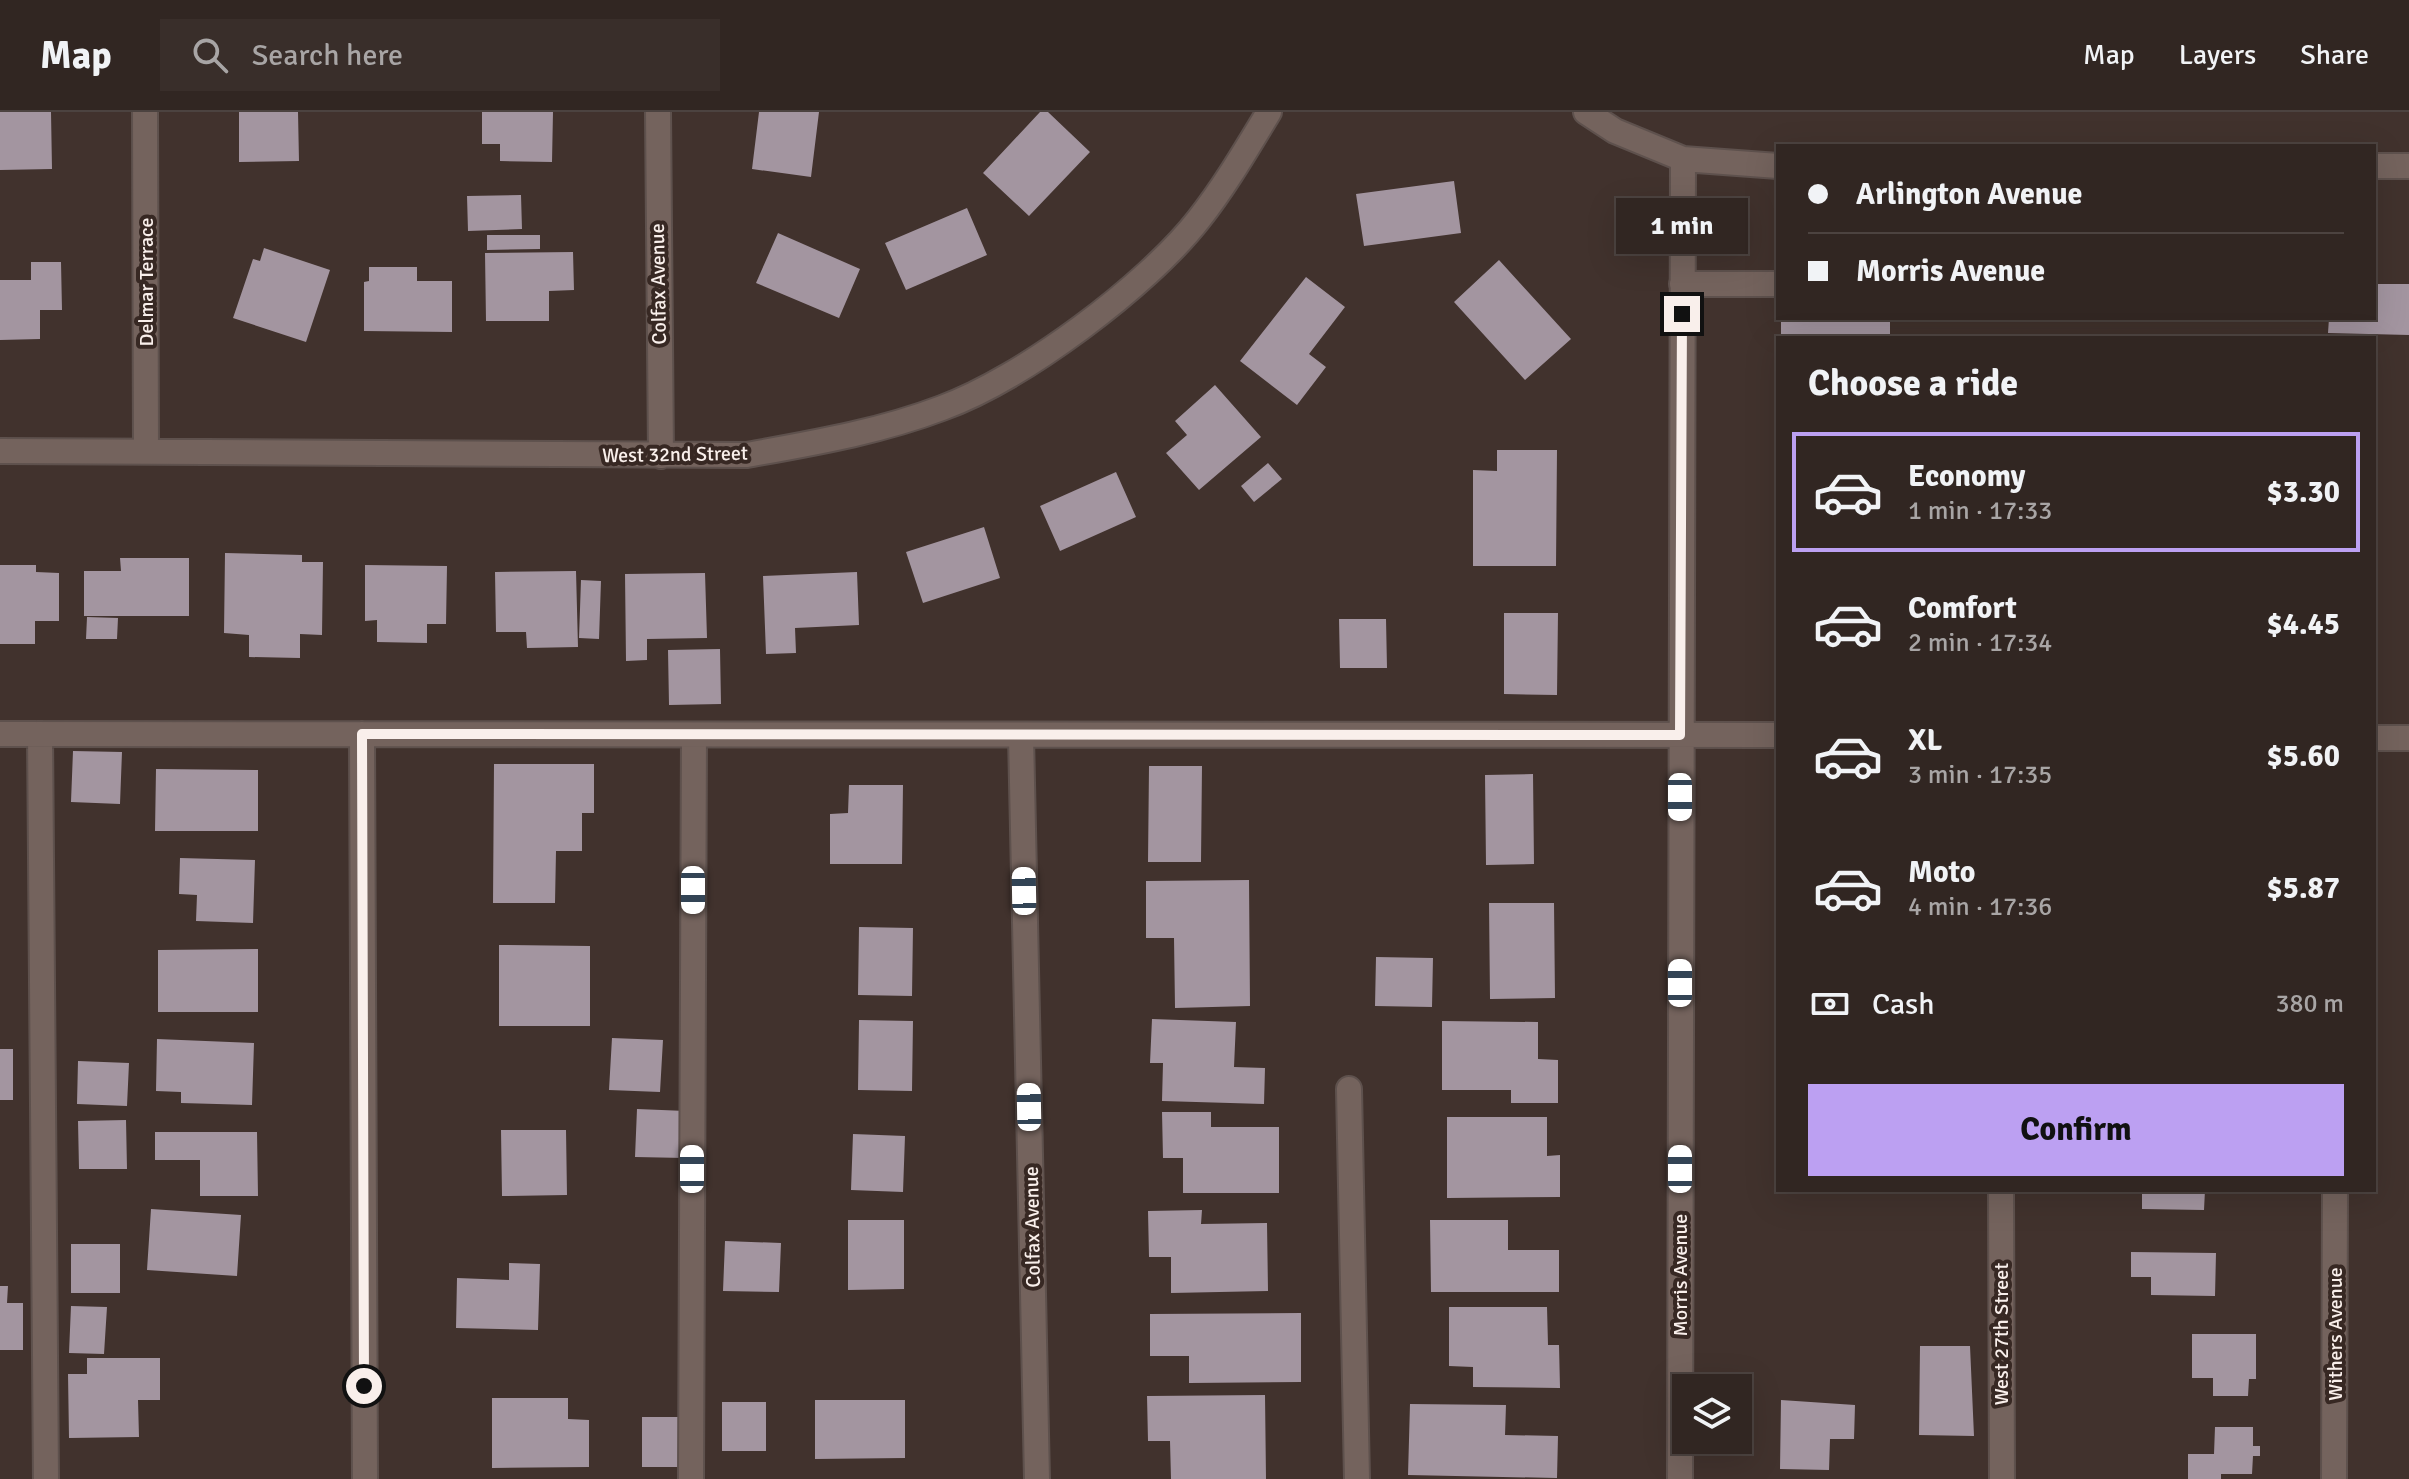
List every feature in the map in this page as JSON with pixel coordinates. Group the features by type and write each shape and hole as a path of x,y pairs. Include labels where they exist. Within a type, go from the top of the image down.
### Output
{"street":[{"name":"Delmar Terrace","path":"145,112 146,451"},
{"name":"Colfax Avenue","path":"658,112 661,456"},
{"name":"West 32nd Street","path":"0,451 747,455 843,438 944,408 1010,374 1093,317 1142,276 1199,220 1269,112"},
{"path":"1586,112 1615,131 1683,159 1776,166"},
{"name":"Morris Avenue","path":"1680,1479 1683,159"},
{"path":"2376,166 2409,166"},
{"path":"1682,284 1776,284"},
{"path":"0,734 1776,735"},
{"path":"40,734 46,1479"},
{"path":"362,734 365,1479"},
{"path":"691,1479 694,735"},
{"name":"Colfax Avenue","path":"1021,736 1037,1479"},
{"path":"2376,738 2409,738"},
{"path":"1349,1089 1357,1479"},
{"name":"West 27th Street","path":"2001,1192 2002,1479"},
{"name":"Withers Avenue","path":"2334,1479 2335,1192"}],"building":[{"path":"0,112 51,112 52,169 0,170"},
{"path":"239,112 298,112 299,161 239,162"},
{"path":"482,112 553,112 552,162 500,161 500,144 482,144"},
{"path":"759,112 819,112 811,177 752,169"},
{"path":"1040,112 1048,112 1090,152 1029,216 983,173"},
{"path":"1454,181 1461,233 1364,246 1356,194"},
{"path":"521,195 522,229 468,231 467,196"},
{"path":"967,208 987,255 906,290 885,243"},
{"path":"778,233 860,269 839,318 756,283"},
{"path":"487,235 540,235 540,249 487,250"},
{"path":"264,248 330,270 306,342 233,318 253,259 260,261"},
{"path":"573,252 574,290 549,291 549,321 486,321 485,253"},
{"path":"1499,260 1571,339 1525,380 1454,302"},
{"path":"31,262 61,262 62,310 40,310 40,339 0,340 0,280 31,280"},
{"path":"369,267 417,267 417,281 452,281 452,332 364,331 364,282 369,281"},
{"path":"1306,277 1345,307 1309,354 1326,367 1297,405 1240,361"},
{"path":"2376,284 2409,284 2409,335 2328,333 2329,320 2376,320"},
{"path":"1781,320 1890,320 1890,336 1781,336"},
{"path":"1215,385 1261,437 1199,490 1166,453 1187,435 1175,421"},
{"path":"1497,450 1557,450 1556,566 1473,566 1473,470 1497,471"},
{"path":"1268,463 1282,479 1254,502 1241,486"},
{"path":"1116,472 1136,517 1060,551 1040,506"},
{"path":"984,527 1000,578 923,603 906,552"},
{"path":"225,553 302,555 302,562 323,562 322,635 300,634 300,658 249,657 249,635 224,633"},
{"path":"120,558 189,558 189,616 84,616 84,571 121,571"},
{"path":"0,565 36,565 36,572 59,573 59,621 35,621 35,644 0,644"},
{"path":"365,565 447,566 446,624 427,624 427,643 377,642 377,620 365,621"},
{"path":"576,571 578,647 527,648 526,632 496,632 495,572"},
{"path":"857,572 859,625 795,628 796,653 766,654 763,576"},
{"path":"705,573 707,638 647,639 647,660 626,661 625,574"},
{"path":"581,580 601,581 599,639 579,638"},
{"path":"1504,613 1558,613 1557,695 1504,694"},
{"path":"87,617 118,618 117,639 86,639"},
{"path":"1339,619 1386,619 1387,668 1340,668"},
{"path":"720,649 721,704 669,705 668,650"},
{"path":"73,751 122,752 120,804 71,802"},
{"path":"494,764 594,764 594,813 582,813 582,851 556,851 555,903 493,903"},
{"path":"1149,766 1202,766 1201,862 1148,862"},
{"path":"156,769 258,770 258,831 155,831"},
{"path":"1533,774 1534,864 1486,865 1485,775"},
{"path":"849,785 903,785 902,864 830,864 830,814 848,813"},
{"path":"180,858 255,860 253,923 196,921 197,895 179,894"},
{"path":"1249,880 1250,1006 1175,1008 1174,938 1146,938 1146,881"},
{"path":"1489,903 1554,903 1555,998 1490,999"},
{"path":"859,927 913,928 912,996 858,995"},
{"path":"499,945 590,946 590,1026 499,1026"},
{"path":"258,949 258,1012 158,1012 158,950"},
{"path":"1376,957 1433,958 1432,1007 1375,1006"},
{"path":"1152,1019 1236,1022 1234,1067 1265,1068 1264,1104 1162,1101 1163,1063 1150,1063"},
{"path":"859,1020 913,1021 912,1091 858,1090"},
{"path":"1442,1021 1538,1022 1538,1059 1558,1060 1558,1103 1511,1103 1511,1090 1442,1090"},
{"path":"612,1038 663,1040 660,1092 609,1090"},
{"path":"157,1039 254,1043 252,1105 181,1103 181,1092 156,1091"},
{"path":"0,1049 13,1049 13,1100 0,1100"},
{"path":"78,1061 129,1063 127,1106 77,1104"},
{"path":"637,1109 686,1111 685,1158 635,1157"},
{"path":"1162,1112 1211,1112 1211,1127 1279,1127 1279,1193 1183,1193 1183,1158 1163,1158"},
{"path":"1447,1117 1547,1117 1547,1156 1560,1155 1560,1197 1447,1198"},
{"path":"126,1120 127,1169 79,1169 78,1121"},
{"path":"501,1130 566,1130 567,1195 502,1196"},
{"path":"155,1132 257,1132 258,1196 200,1196 200,1160 155,1160"},
{"path":"853,1134 905,1136 903,1192 851,1190"},
{"path":"2142,1192 2205,1192 2204,1210 2142,1209"},
{"path":"151,1209 241,1215 237,1276 147,1270"},
{"path":"1202,1210 1201,1224 1267,1223 1268,1291 1171,1293 1171,1257 1149,1257 1148,1211"},
{"path":"848,1220 904,1220 904,1289 848,1290"},
{"path":"1430,1220 1508,1220 1508,1250 1559,1250 1559,1292 1431,1292"},
{"path":"725,1241 781,1243 779,1292 723,1291"},
{"path":"71,1244 120,1244 120,1293 71,1293"},
{"path":"2131,1252 2216,1253 2215,1296 2151,1295 2151,1277 2131,1277"},
{"path":"509,1263 540,1264 538,1330 456,1328 457,1278 509,1280"},
{"path":"0,1286 8,1286 7,1303 23,1303 23,1350 0,1350"},
{"path":"71,1306 107,1307 104,1354 69,1353"},
{"path":"1449,1307 1547,1307 1548,1345 1559,1345 1560,1388 1473,1387 1473,1367 1449,1366"},
{"path":"1301,1313 1301,1382 1189,1383 1189,1356 1150,1356 1150,1314"},
{"path":"2192,1334 2256,1334 2256,1379 2249,1379 2248,1396 2213,1396 2213,1378 2192,1378"},
{"path":"1920,1346 1970,1346 1974,1436 1919,1435"},
{"path":"87,1358 160,1358 160,1400 138,1400 139,1437 69,1438 68,1374 87,1374"},
{"path":"1265,1395 1266,1479 1171,1479 1170,1441 1148,1441 1147,1396"},
{"path":"492,1398 568,1398 568,1419 589,1420 589,1467 492,1468"},
{"path":"815,1400 905,1400 905,1458 815,1459"},
{"path":"1781,1400 1855,1405 1854,1439 1830,1439 1829,1470 1780,1469"},
{"path":"722,1402 766,1402 766,1451 722,1451"},
{"path":"1410,1404 1506,1405 1505,1435 1558,1436 1557,1478 1408,1475"},
{"path":"642,1417 684,1417 684,1467 642,1467"},
{"path":"2215,1427 2253,1427 2253,1446 2260,1446 2260,1456 2253,1456 2252,1474 2221,1474 2221,1479 2188,1479 2188,1454 2214,1454"}],"route":[{"path":"364,1386 362,734 1680,735 1682,314"}]}
